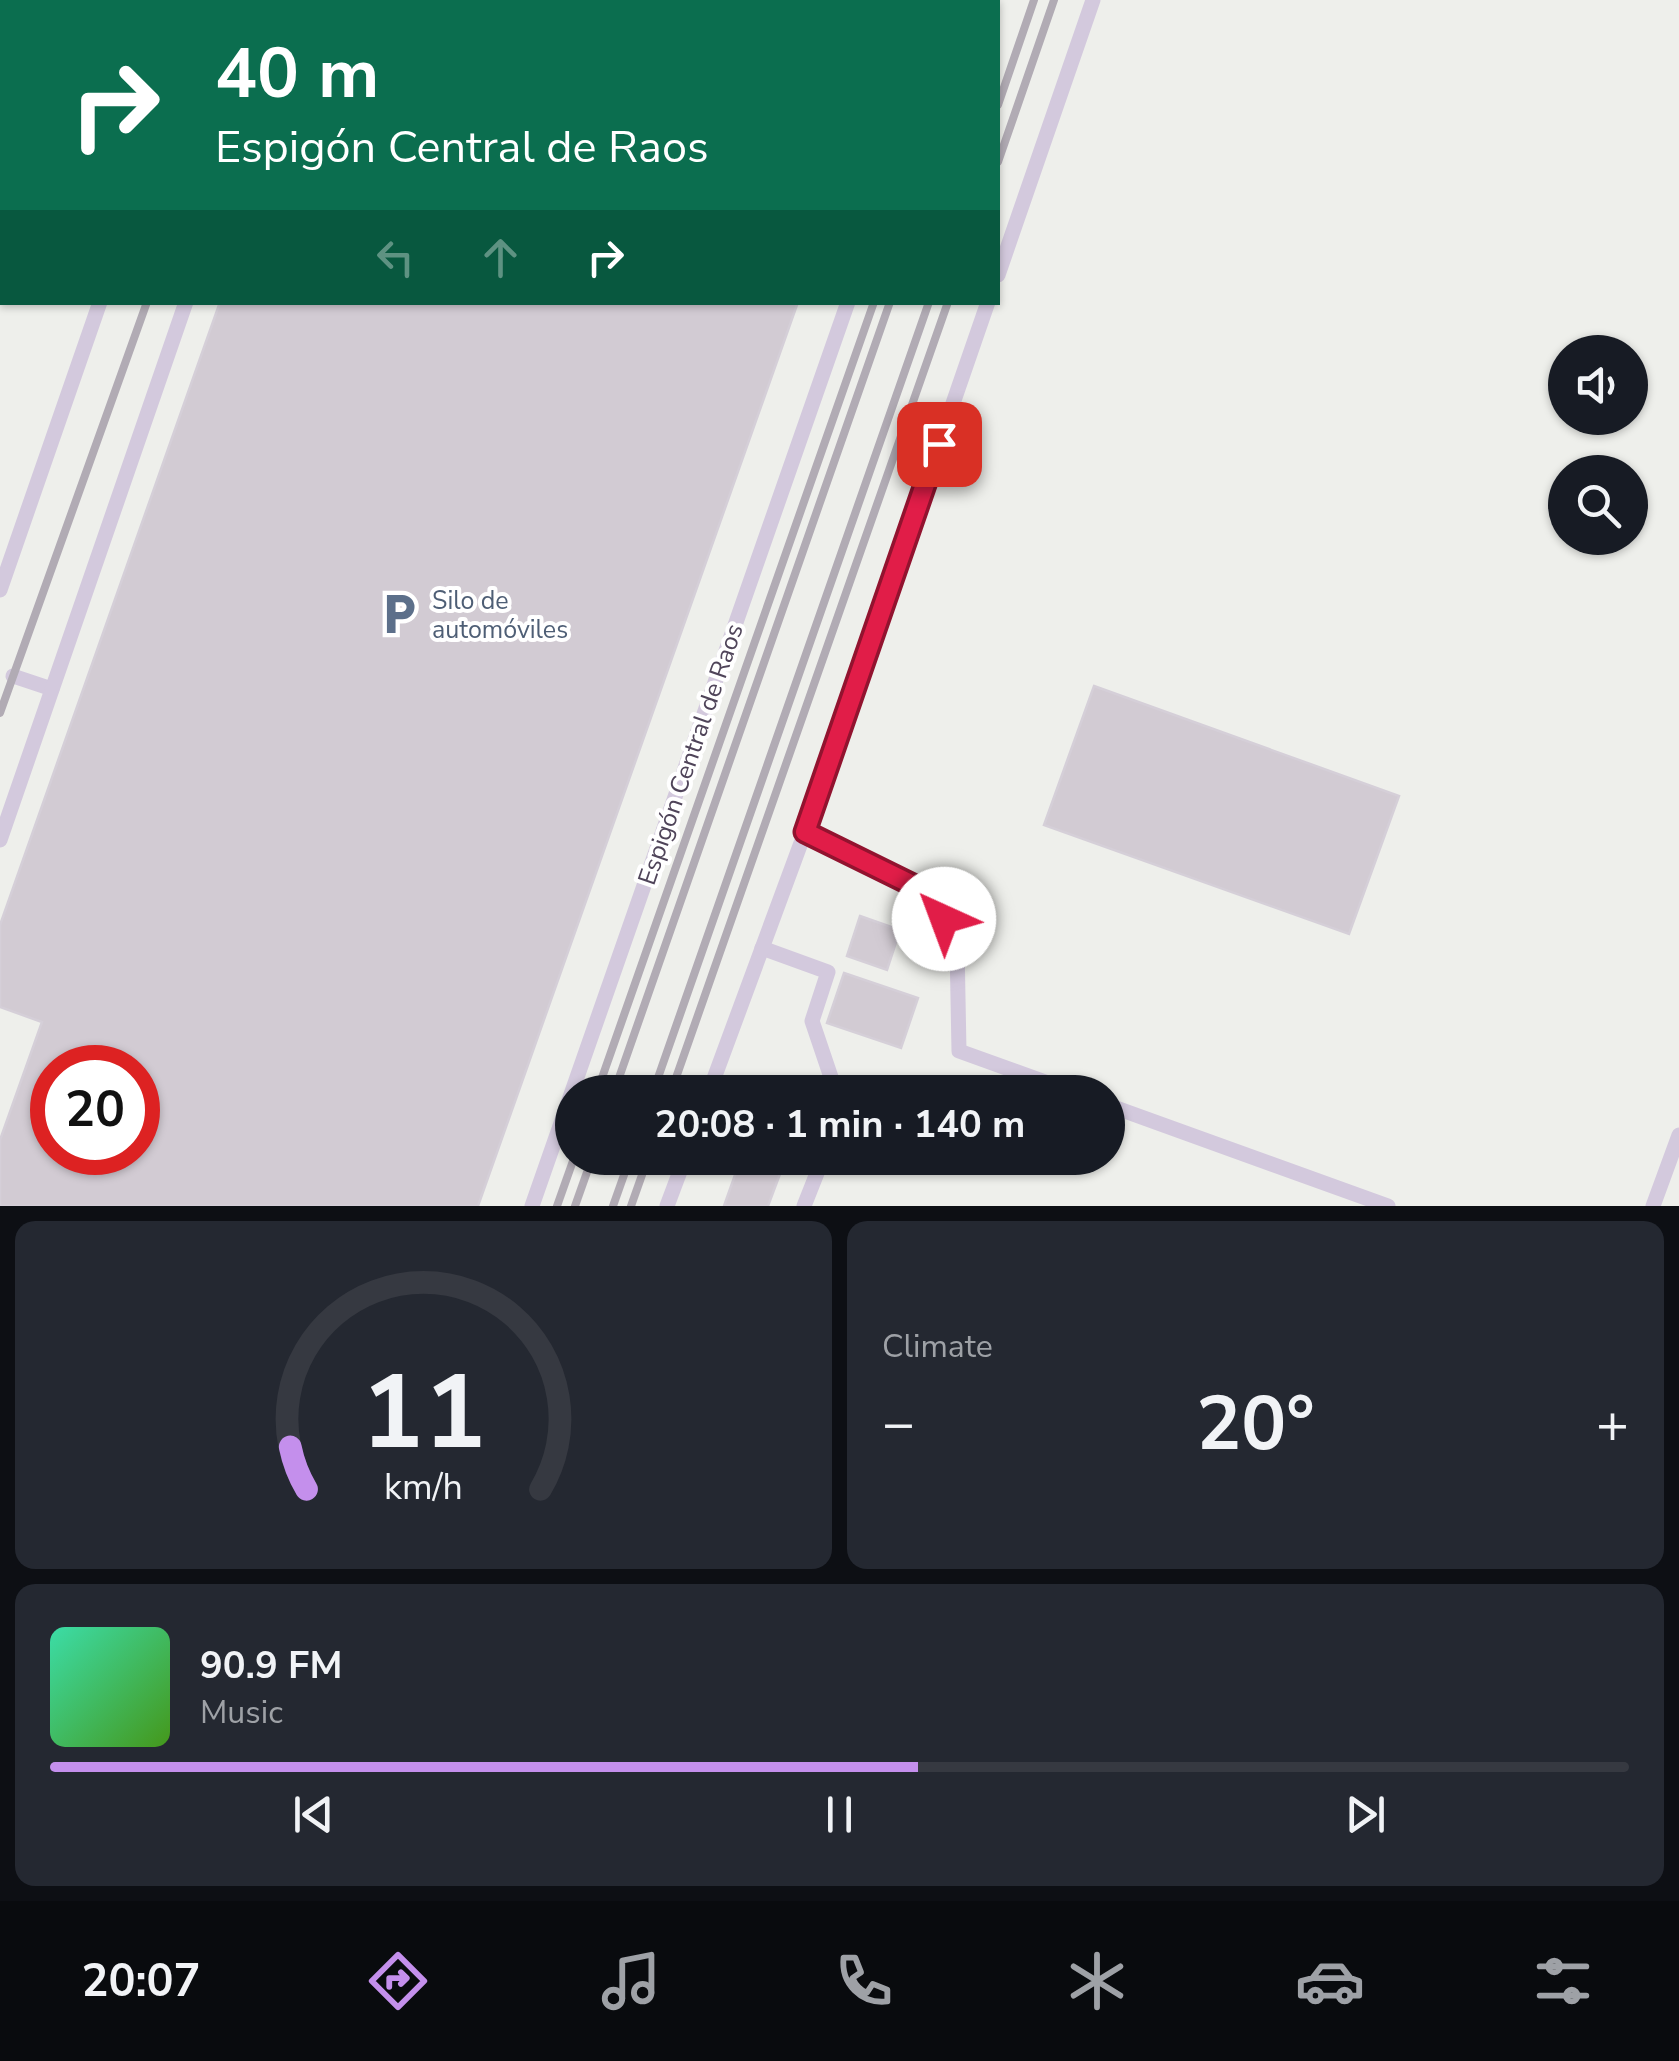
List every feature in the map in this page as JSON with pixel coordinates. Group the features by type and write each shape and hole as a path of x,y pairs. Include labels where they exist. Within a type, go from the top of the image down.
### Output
{"lane":[{"path":"1000,269 1093,0"},
{"path":"0,590 99,305"},
{"path":"0,840 185,305"},
{"name":"Espigón Central de Raos","path":"532,1206 847,305"},
{"path":"714,1075 805,832 987,305"},
{"path":"13,676 52,689"},
{"path":"805,832 931,894 956,944 959,1052 1025,1075"},
{"path":"762,948 828,972 812,1021 830,1075"},
{"path":"1125,1111 1388,1206"},
{"path":"1654,1206 1679,1134"},
{"path":"666,1206 678,1175"},
{"path":"804,1206 816,1175"}],"building":[{"name":"Silo de automóviles","path":"219,305 797,305 478,1206 0,1206 0,1140 30,1056 30,1175 160,1175 160,1045 34,1045 42,1022 0,1007 0,925"},
{"path":"1094,686 1399,796 1349,934 1044,825"},
{"path":"860,916 900,930 887,970 847,956"},
{"path":"844,973 918,998 901,1048 827,1023"},
{"path":"735,1175 780,1175 768,1206 724,1206"}],"railway":[{"path":"1000,99 1034,0"},
{"path":"1000,156 1054,0"},
{"path":"0,713 146,305"},
{"path":"603,1075 873,305"},
{"path":"620,1075 889,305"},
{"path":"659,1075 928,305"},
{"path":"677,1075 947,305"},
{"path":"557,1206 568,1175"},
{"path":"575,1206 586,1175"},
{"path":"613,1206 624,1175"},
{"path":"631,1206 642,1175"}],"place":[{"name":"Silo de automóviles","path":"399,614"}],"route":[{"path":"939,444 805,832 931,894 944,919"}]}
